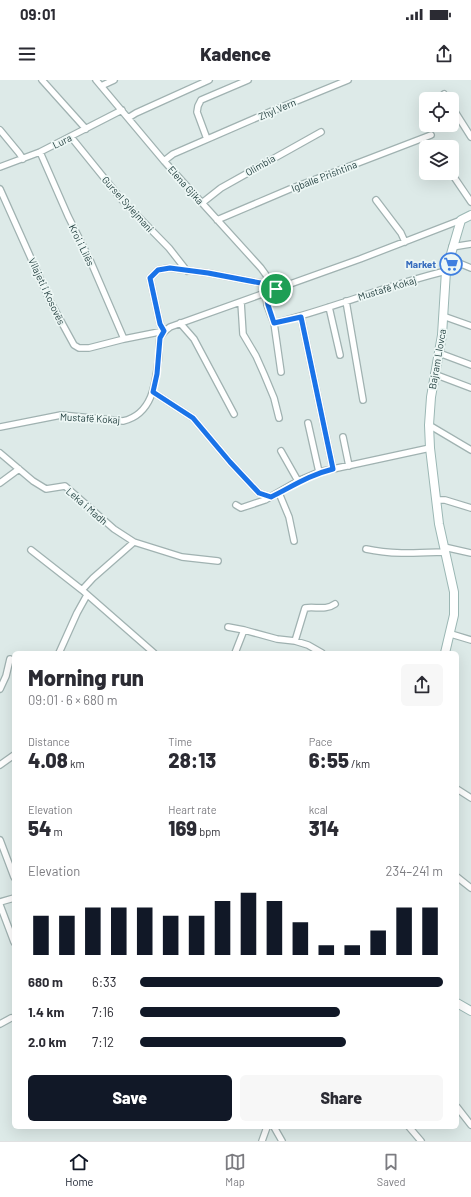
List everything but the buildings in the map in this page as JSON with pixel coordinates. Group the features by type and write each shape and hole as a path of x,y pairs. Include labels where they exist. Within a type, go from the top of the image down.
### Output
{"street":[{"path":"42,80 86,129"},
{"name":"Elena Gjika","path":"96,80 164,161 260,268 276,289"},
{"path":"101,86 114,80"},
{"path":"128,118 209,80"},
{"path":"207,140 197,112 201,100 248,80"},
{"name":"Zhyl Vern","path":"164,161 173,154 348,80"},
{"name":"Lura","path":"0,167 40,152 122,110"},
{"path":"459,118 471,137"},
{"path":"0,130 23,159"},
{"name":"Olimbia","path":"202,203 221,188 321,132"},
{"name":"Igballe Prishtina","path":"217,220 297,186 431,135"},
{"name":"Gursel Sylejmani","path":"71,137 122,200 169,248 187,270"},
{"name":"Kroi i Lilës","path":"40,152 68,216 93,267 124,339"},
{"path":"456,180 471,202"},
{"name":"Vilajeti i Kosovës","path":"0,189 51,303 74,345 79,348 89,348 124,339"},
{"path":"376,200 401,233 405,242"},
{"path":"124,339 164,331 180,323 405,242 471,216"},
{"name":"Bajram Llovca","path":"446,651 454,615 454,592 439,524 430,448 429,425 430,398 439,353 444,316 446,271 461,220"},
{"path":"452,247 471,244"},
{"path":"448,260 471,268"},
{"path":"164,331 160,324 150,278 158,270 170,268 187,270 266,284 276,289"},
{"name":"Mustafë Kokaj","path":"274,323 301,317 381,289 446,271"},
{"path":"266,293 274,323 281,372"},
{"path":"241,302 243,308 243,334 256,356 264,374 274,398 279,418"},
{"path":"346,302 363,400"},
{"path":"329,307 340,355"},
{"path":"444,316 471,326"},
{"path":"301,317 333,469"},
{"path":"180,323 194,339 234,414"},
{"name":"Mustafë Kokaj","path":"0,427 61,415 117,420 132,419 148,403 153,392 157,374 160,338 164,331"},
{"path":"439,353 471,365"},
{"path":"434,374 471,388"},
{"path":"153,392 193,418 230,462 259,493 271,497"},
{"path":"308,423 319,472"},
{"path":"429,425 471,450"},
{"path":"343,437 349,466"},
{"path":"236,505 241,508 265,500 298,481 319,472 430,448"},
{"path":"281,451 298,481"},
{"name":"Leka i Madh","path":"0,453 33,481 46,489 65,486 114,529 134,542 182,557 218,561"},
{"path":"0,482 19,469"},
{"path":"279,493 290,518 294,541"},
{"path":"437,500 445,500 471,508"},
{"path":"82,590 93,578 134,542"},
{"path":"366,549 402,554 445,549 471,553"},
{"path":"31,550 82,590 152,651"},
{"path":"60,651 87,595"},
{"path":"295,641 305,608 322,608 335,604"},
{"path":"228,626 295,641 308,645 318,651"},
{"path":"236,651 244,630"},
{"path":"450,634 471,640"},
{"path":"0,689 6,676 10,659"},
{"path":"0,765 12,756"},
{"path":"459,791 471,798"},
{"path":"0,840 12,872"},
{"path":"459,879 471,888"},
{"path":"12,899 0,904 12,937"},
{"path":"459,1004 471,1011"},
{"path":"0,1024 11,1018"},
{"path":"459,1110 471,1125"},
{"path":"262,1141 266,1129"},
{"path":"275,1129 282,1141"},
{"path":"411,1129 421,1141"}],"place":[{"name":"Market","path":"451,264"}],"route":[{"path":"170,268 208,273 266,284 276,289 266,293 274,323 301,317 333,469 319,472 298,481 271,497 259,493 230,462 193,418 153,392 157,374 160,338 164,331 160,324 150,278 158,270 170,268"}]}
